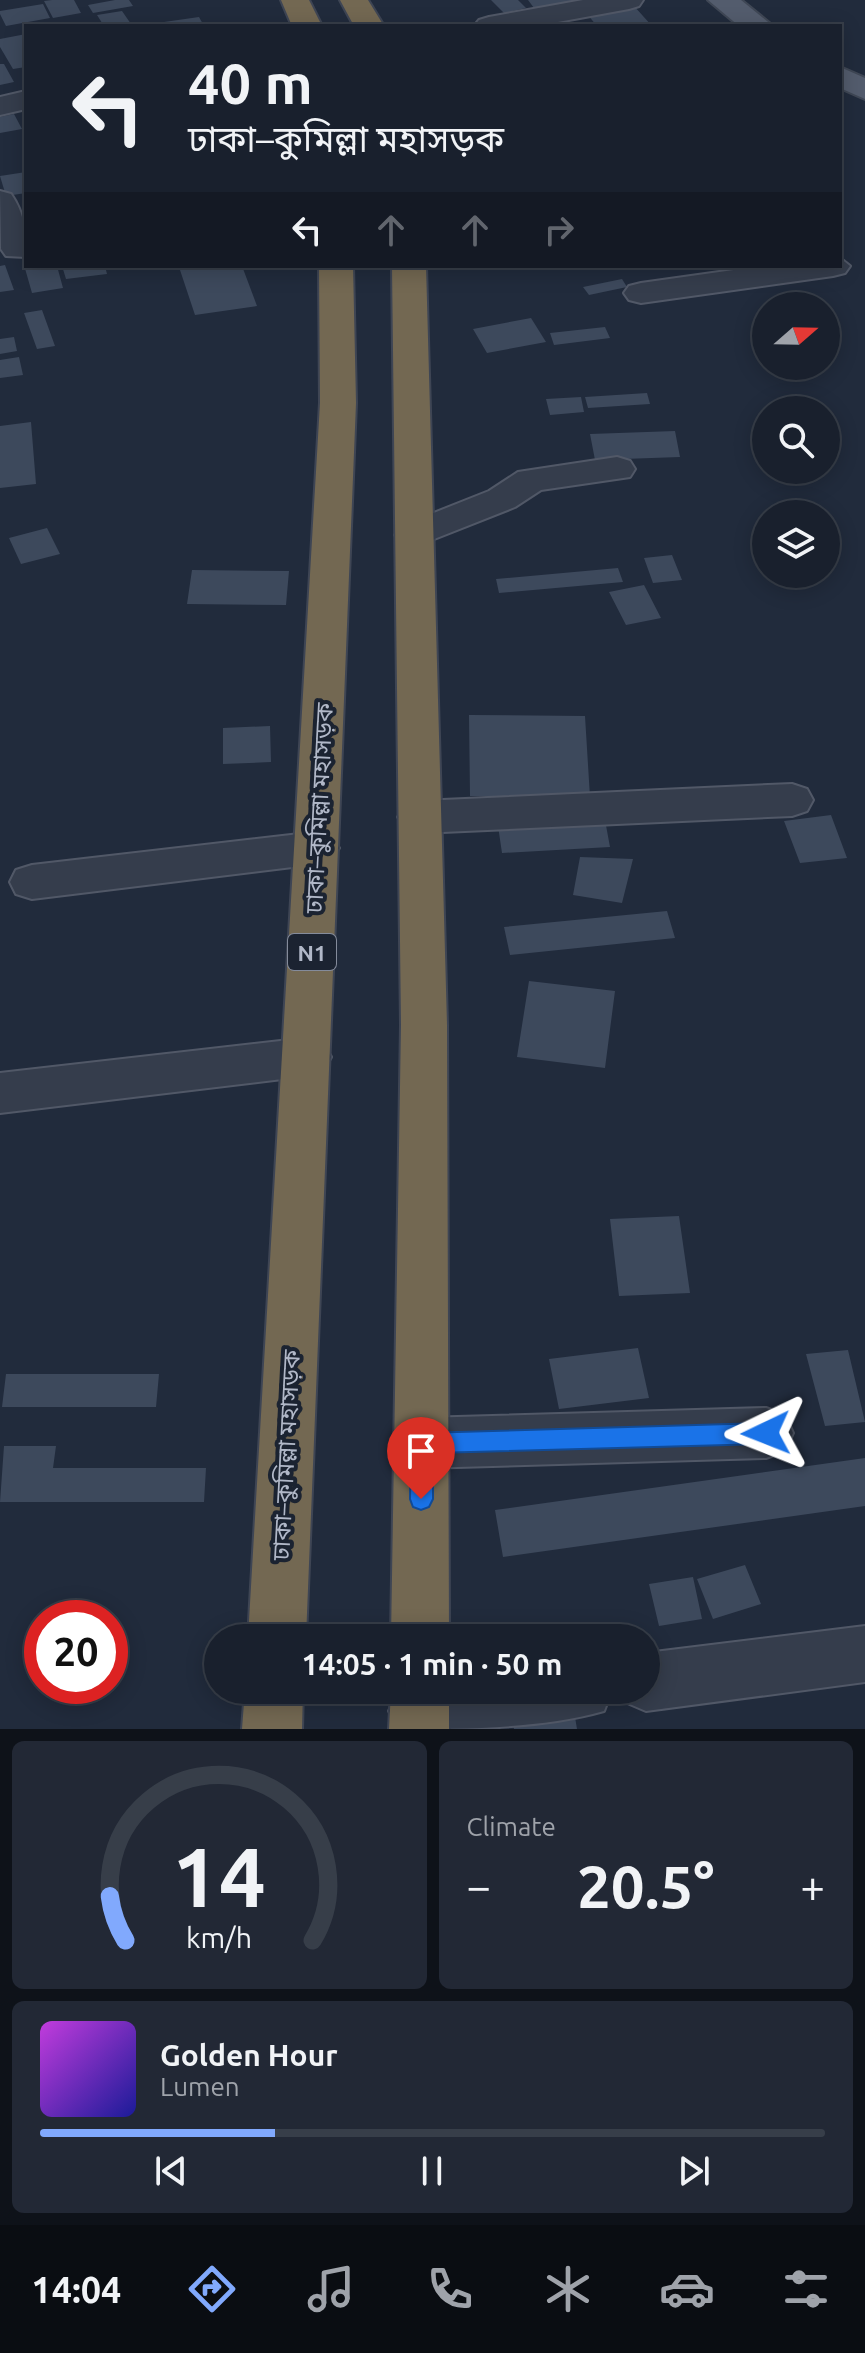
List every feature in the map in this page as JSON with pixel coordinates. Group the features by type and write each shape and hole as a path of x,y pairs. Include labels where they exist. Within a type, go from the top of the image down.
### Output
{"highway":[{"path":"295,0 306,24"},
{"path":"354,0 368,24"},
{"name":"ঢাকা–কুমিল্লা মহাসড়ক","path":"278,1624 338,403 336,268"},
{"path":"409,268 424,1025 420,1624"},
{"path":"272,1729 273,1704"}],"main road":[{"path":"722,0 755,24"},
{"path":"842,77 865,90"}],"street":[{"path":"500,24 629,0"},
{"path":"0,106 24,100"},
{"path":"0,201 18,249"},
{"path":"842,265 865,262"},
{"path":"641,293 819,268"},
{"path":"414,535 502,499 531,480 617,469"},
{"path":"420,817 792,800"},
{"path":"32,882 317,848"},
{"path":"0,1093 307,1057"},
{"path":"422,1443 766,1433"},
{"path":"660,1680 865,1654"},
{"path":"419,1710 468,1704"}],"building":[{"path":"74,0 81,13 53,18 44,1"},
{"path":"129,0 133,6 93,13 88,5"},
{"path":"491,0 518,0 526,8 504,13"},
{"path":"528,0 575,0 575,2 534,8"},
{"path":"43,4 50,18 6,26 0,14 0,11"},
{"path":"634,6 650,24 595,24 587,14"},
{"path":"122,11 131,24 103,24 97,15"},
{"path":"199,17 203,24 150,24"},
{"path":"24,34 24,67 13,69 0,47 0,39"},
{"path":"0,64 4,64 14,82 0,85"},
{"path":"14,114 22,129 0,133 0,117"},
{"path":"24,172 24,193 6,196 0,176"},
{"path":"5,265 14,290 0,292 0,266"},
{"path":"25,268 58,268 63,288 32,293"},
{"path":"63,268 106,268 107,274 66,279"},
{"path":"243,268 257,306 195,315 180,270"},
{"path":"622,279 627,287 589,295 583,287"},
{"path":"42,310 55,346 37,349 24,313"},
{"path":"531,318 546,342 487,353 473,329"},
{"path":"605,327 610,338 554,345 550,333"},
{"path":"14,337 17,351 0,354 0,339"},
{"path":"19,357 23,375 0,378 0,360"},
{"path":"647,393 650,404 588,408 585,397"},
{"path":"581,397 584,412 550,415 546,399"},
{"path":"31,422 36,484 0,488 0,426"},
{"path":"675,431 680,457 595,460 590,434"},
{"path":"47,528 60,554 21,564 9,538"},
{"path":"672,555 682,580 653,583 644,558"},
{"path":"618,568 623,582 499,593 496,579"},
{"path":"192,570 289,571 286,605 187,604"},
{"path":"644,585 661,618 626,625 609,592"},
{"path":"469,715 585,716 590,797 470,796"},
{"path":"270,726 271,762 223,764 223,728"},
{"path":"831,815 847,858 800,863 784,821"},
{"path":"605,820 610,847 502,853 498,826"},
{"path":"580,857 633,859 622,903 573,895"},
{"path":"667,911 675,938 510,955 504,927"},
{"path":"529,981 615,991 605,1068 517,1057"},
{"path":"679,1216 690,1293 619,1296 610,1219"},
{"path":"638,1348 649,1398 559,1409 549,1359"},
{"path":"848,1350 865,1422 825,1426 806,1354"},
{"path":"6,1374 159,1374 156,1407 2,1407"},
{"path":"4,1446 56,1446 53,1468 206,1468 204,1502 0,1502"},
{"path":"865,1458 865,1506 503,1557 495,1510"},
{"path":"745,1565 761,1604 713,1619 697,1579"},
{"path":"693,1577 702,1619 660,1626 649,1584"},
{"path":"575,1717 577,1729 514,1729 513,1724"}],"route":[{"path":"421,1499 422,1443 766,1433"}]}
